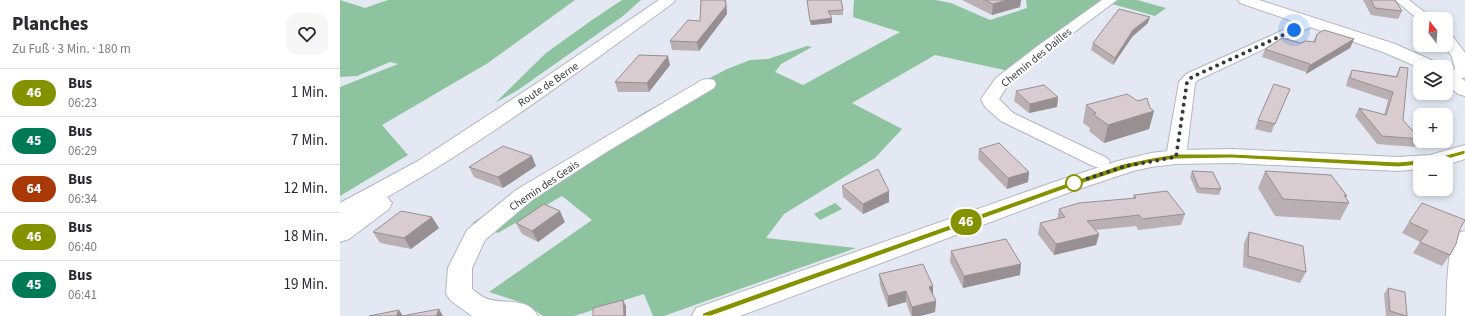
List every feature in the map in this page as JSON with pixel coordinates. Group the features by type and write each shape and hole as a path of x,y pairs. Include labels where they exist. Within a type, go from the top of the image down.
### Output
{"street":[{"name":"Route de Berne","path":"340,233 426,166 554,80 668,0"},
{"name":"Chemin des Dailles","path":"1100,162 1007,117 991,103 990,99 1002,82 1044,48 1111,0"},
{"path":"1245,0 1389,48 1414,60"},
{"path":"1401,0 1417,12"},
{"path":"1176,157 1187,82 1192,77 1310,22"},
{"path":"1453,47 1460,57 1464,71 1456,75 1453,75"},
{"path":"1453,81 1465,90"},
{"name":"Chemin des Geais","path":"524,316 518,313 480,308 459,293 460,268 475,236 524,195 601,147 708,84"},
{"path":"707,316 1126,166 1176,157 1232,156 1398,164 1431,162 1465,152"},
{"name":"Route de Berne","path":"340,214 426,166"},
{"path":"1460,316 1461,275 1465,239"}],"green space":[{"path":"340,0 365,8 388,0 575,0 488,63 382,125 408,155 340,196 340,87 398,64 390,62 357,76 340,77"},
{"path":"622,0 641,0 623,16 518,90 495,103 546,53"},
{"path":"854,0 935,0 951,3 990,20 1027,8 1026,0 1108,0 1009,71 935,55 852,103 902,129 875,158 784,214 766,238 856,248 664,316 653,316 644,294 574,316 543,316 526,304 489,292 592,220 562,196 498,233 472,223 645,112 727,69 750,60 768,59 807,46 812,47 781,64 775,72 803,85 900,32 853,17"},
{"path":"1118,0 1137,0 1166,8 1155,16 1112,4"},
{"path":"835,203 842,209 820,220 814,214"}],"building":[{"path":"701,0 725,0 726,6 697,42 670,41 688,20 700,21"},
{"path":"807,0 841,0 843,10 828,11 832,18 810,21"},
{"path":"985,0 1007,0 993,4"},
{"path":"1371,0 1395,0 1402,11 1375,8"},
{"path":"1119,9 1150,17 1133,30 1115,58 1093,43"},
{"path":"1324,30 1354,39 1309,66 1310,64 1265,49 1282,38 1301,43 1305,41 1315,42 1317,34"},
{"path":"639,55 668,56 647,83 615,82"},
{"path":"1400,67 1408,68 1403,120 1413,131 1413,138 1382,136 1359,108 1386,115 1393,92 1350,78 1352,70 1397,77"},
{"path":"1274,84 1290,89 1275,124 1258,120"},
{"path":"1044,85 1058,97 1030,104 1016,91"},
{"path":"1127,94 1138,101 1147,98 1150,108 1154,111 1108,125 1093,114 1096,113 1086,105"},
{"path":"999,143 1029,172 1008,178 979,149"},
{"path":"503,146 532,156 498,177 469,167"},
{"path":"878,169 889,191 863,204 842,186"},
{"path":"1192,171 1213,172 1221,189 1199,188"},
{"path":"1265,171 1331,175 1347,196 1344,195 1349,203 1283,199"},
{"path":"1167,191 1185,214 1142,219 1139,215 1087,221 1099,234 1056,244 1040,223 1065,217 1059,209 1079,203 1136,198 1134,195"},
{"path":"1422,203 1465,220 1450,255 1420,242 1428,231 1409,222"},
{"path":"544,204 560,211 532,231 516,223"},
{"path":"401,211 432,217 404,238 373,232"},
{"path":"1249,232 1303,246 1306,272 1248,256"},
{"path":"1006,239 1021,264 964,276 951,251"},
{"path":"923,264 933,286 929,287 936,301 912,307 906,291 888,296 879,274"},
{"path":"1388,288 1405,292 1407,316 1390,311"},
{"path":"623,300 624,316 593,316 593,308"},
{"path":"439,309 436,316 402,316"},
{"path":"399,310 396,316 369,316"}],"bus line":[{"name":"46","path":"707,316 1065,186 1126,166 1152,160 1176,157 1232,156 1398,164 1431,162 1465,152"}],"route":[{"path":"1074,183 1126,166 1152,160 1176,157 1187,82 1192,77 1294,30"}]}
